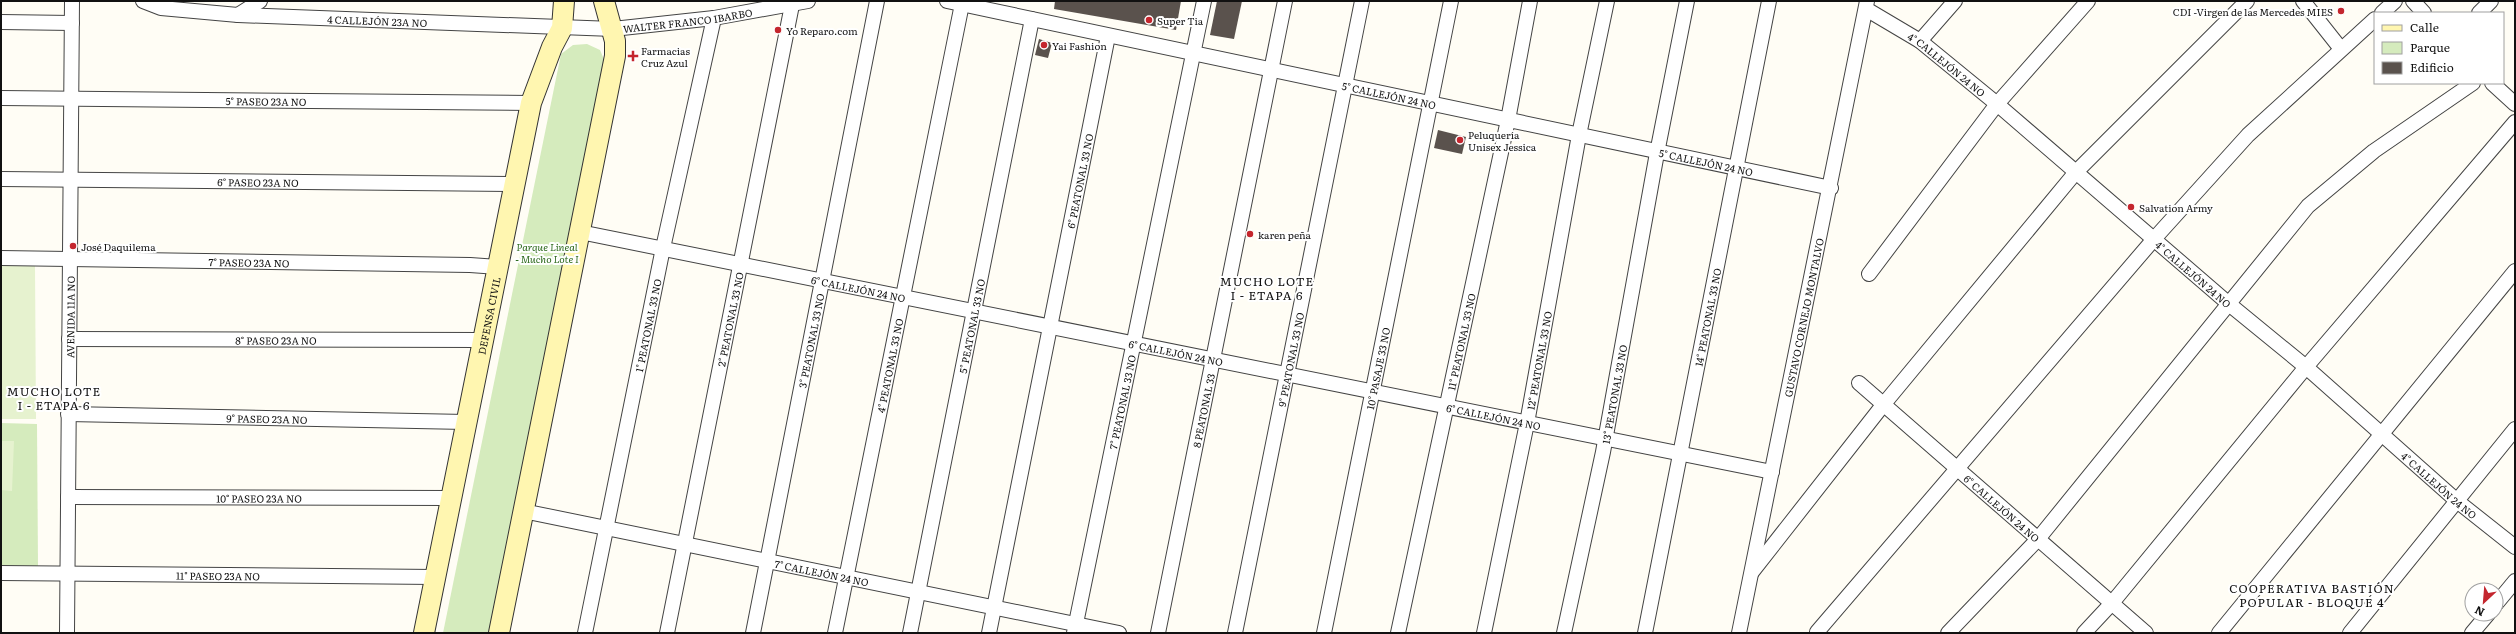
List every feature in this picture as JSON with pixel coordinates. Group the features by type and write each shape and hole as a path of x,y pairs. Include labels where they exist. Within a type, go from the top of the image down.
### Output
{"street":[{"name":"AVENIDA 11A NO","path":"67,633 72,1"},
{"name":"4 CALLEJÓN 23A NO","path":"143,1 161,8 238,15 613,29"},
{"path":"238,15 260,1"},
{"name":"DEFENSA CIVIL","path":"424,633 531,103 552,47 562,28 564,1"},
{"path":"499,633 614,56 613,29 604,1"},
{"name":"WALTER FRANCO IBARBO","path":"613,29 714,18 808,1"},
{"name":"3° PEATONAL 33 NO","path":"753,633 824,281 878,1"},
{"name":"5° CALLEJÓN 24 NO","path":"947,1 1579,135 1657,153 1831,188"},
{"path":"997,1 1012,15"},
{"name":"7° PEATONAL 33 NO","path":"1075,628 1132,343 1204,1"},
{"name":"8 PEATONAL 33","path":"1158,633 1285,1"},
{"name":"9° PEATONAL 33 NO","path":"1235,633 1362,1"},
{"name":"10° PASAJE 33 NO","path":"1324,633 1451,1"},
{"name":"11° PEATONAL 33 NO","path":"1398,633 1508,120 1530,1"},
{"name":"12° PEATONAL 33 NO","path":"1484,633 1527,423 1579,135 1607,1"},
{"name":"13° PEATONAL 33 NO","path":"1564,633 1606,439 1657,153 1687,1"},
{"name":"14° PEATONAL 33 NO","path":"1645,633 1769,1"},
{"path":"1920,41 1955,1"},
{"path":"1869,274 1997,104 2088,1"},
{"path":"1752,572 1883,405 2076,172 2247,1"},
{"path":"2302,1 2341,49"},
{"path":"2383,12 2395,1"},
{"path":"2479,12 2491,1"},
{"name":"4° PEATONAL 33 NO","path":"835,633 962,4"},
{"name":"2° PEATONAL 33 NO","path":"667,633 792,5"},
{"name":"4° CALLEJÓN 24 NO","path":"1867,5 1920,41 1997,104 2229,304 2306,367 2457,501 2515,547"},
{"name":"GUSTAVO CORNEJO MONTALVO","path":"1739,633 1831,188 1867,5"},
{"name":"1° PEATONAL 33 NO","path":"585,633 663,248 714,18"},
{"name":"5° PEATONAL 33 NO","path":"910,633 1032,19"},
{"path":"1817,632 2154,239 2248,135 2374,20"},
{"path":"1,22 72,23"},
{"name":"6° PEATONAL 33 NO","path":"994,608 1108,36"},
{"path":"1948,633 2038,539 2308,206 2374,151 2472,84"},
{"path":"2493,84 2515,104"},
{"name":"5° PASEO 23A NO","path":"1,98 531,103"},
{"path":"2084,633 2112,603 2306,367 2515,122"},
{"name":"6° PASEO 23A NO","path":"1,179 514,184"},
{"name":"6° CALLEJÓN 24 NO","path":"580,232 1772,472"},
{"name":"7° PASEO 23A NO","path":"1,258 462,264 498,268"},
{"path":"2219,633 2382,436 2515,271"},
{"name":"8° PASEO 23A NO","path":"69,339 483,340"},
{"name":"6° CALLEJÓN 24 NO","path":"1859,383 2146,633"},
{"name":"9° PASEO 23A NO","path":"68,414 466,422"},
{"path":"2350,633 2515,429"},
{"name":"10° PASEO 23A NO","path":"68,497 451,498"},
{"name":"7° CALLEJÓN 24 NO","path":"524,512 918,592 994,608 1075,628 1119,633"},
{"name":"11° PASEO 23A NO","path":"1,573 435,577"},
{"path":"2504,594 2515,581"},
{"path":"989,633 994,608"},
{"path":"2472,633 2481,622"}],"green space":[{"name":"Parque Lineal - Mucho Lote I","path":"587,44 600,50 606,64 493,633 443,633 561,54 573,45"},
{"path":"1,265 35,266 36,419 1,419"},
{"path":"1,423 37,424 38,566 1,566"},
{"path":"1,441 14,441 12,491 1,490"}],"building":[{"name":"Super Tia","path":"1055,1 1181,1 1176,30 1054,9"},
{"path":"1217,1 1242,1 1234,39 1210,35"},
{"path":"1039,39 1052,43 1048,58 1035,55"},
{"path":"1438,130 1466,137 1462,154 1434,148"}],"place":[{"name":"CDI -Virgen de las Mercedes MIES","path":"2341,11"},
{"name":"Super Tia","path":"1149,20"},
{"name":"Yo Reparo.com","path":"778,30"},
{"name":"Yai Fashion","path":"1044,45"},
{"name":"Farmacias Cruz Azul","path":"633,56"},
{"name":"Peluquería Unisex Jessica","path":"1460,140"},
{"name":"Salvation Army","path":"2131,207"},
{"name":"karen peña","path":"1250,234"},
{"name":"José Daquilema","path":"73,246"}],"district":[{"name":"MUCHO LOTE I - ETAPA 6","path":"1267,288"},
{"name":"MUCHO LOTE I - ETAPA 6","path":"54,398"},
{"name":"COOPERATIVA BASTIÓN POPULAR - BLOQUE 4","path":"2312,595"}]}
